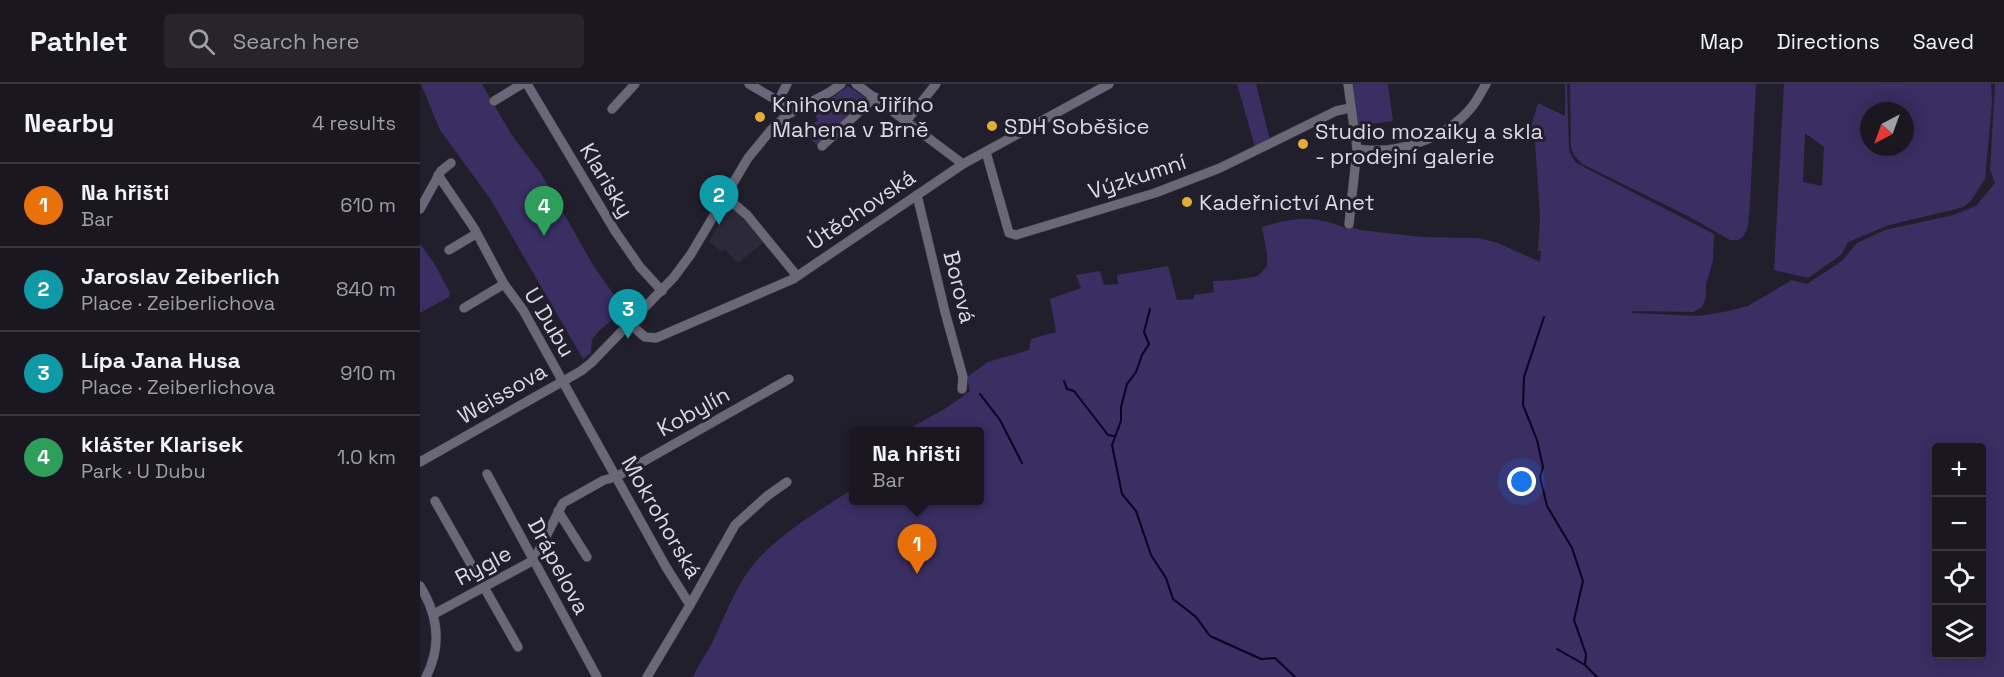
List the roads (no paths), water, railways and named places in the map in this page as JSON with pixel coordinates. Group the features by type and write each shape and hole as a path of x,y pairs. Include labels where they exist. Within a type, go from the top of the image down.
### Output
{"street":[{"path":"494,101 522,84"},
{"name":"Klarisky","path":"527,84 615,231 644,272 662,291"},
{"path":"612,109 635,84"},
{"path":"749,84 778,101 791,113"},
{"path":"778,101 787,84"},
{"name":"Weissova","path":"420,462 586,368 662,291 691,254 748,158 780,121 841,84"},
{"path":"856,84 963,164"},
{"path":"907,120 936,84"},
{"name":"Útěchovská","path":"630,324 645,338 656,338 797,276 963,164 1109,84"},
{"path":"1347,84 1358,149 1349,224"},
{"path":"1358,149 1372,151 1401,148 1427,139 1450,126 1471,108 1485,84"},
{"path":"822,146 874,97"},
{"name":"Výzkumní","path":"986,152 1009,233 1016,235 1155,193 1220,168 1336,111 1350,108"},
{"path":"420,209 424,190 443,169 452,163"},
{"name":"U Dubu","path":"438,175 476,234 504,284 523,310 562,381"},
{"name":"Borová","path":"917,195 963,377 962,389"},
{"path":"726,197 747,215 797,276"},
{"path":"449,250 476,234"},
{"name":"U Dubu","path":"464,308 504,284"},
{"name":"Kobylín","path":"616,477 789,379"},
{"name":"Mokrohorská","path":"562,381 690,605 650,675"},
{"name":"Drápelova","path":"486,474 597,677"},
{"name":"Rygle","path":"434,614 534,560 563,503 604,480 616,477"},
{"path":"690,605 735,525 766,496 788,482"},
{"path":"435,501 518,647"},
{"path":"558,511 586,556"},
{"path":"420,586 434,614 437,631 431,666 426,677"}],"waterway":[{"path":"1150,309 1144,332 1149,344 1136,372 1127,384 1121,407 1121,421 1112,445 1122,494 1136,511 1151,555 1166,578 1173,599 1196,617 1210,636 1261,659 1275,658 1295,677"},
{"path":"1544,317 1524,377 1523,405 1537,440 1543,467 1540,477 1547,506 1572,548 1583,581 1574,620 1586,654 1585,665 1597,677"},
{"path":"1064,381 1067,389 1074,391 1108,435 1114,436"},
{"path":"980,394 1000,420 1022,463"},
{"path":"1557,649 1585,665"}],"place":[{"name":"Knihovna Jiřího Mahena v Brně","path":"760,117"},
{"name":"SDH Soběšice","path":"992,126"},
{"name":"Studio mozaiky a skla - prodejní galerie","path":"1303,144"},
{"name":"Kadeřnictví Anet","path":"1187,202"},
{"name":"Jaroslav Zeiberlich","path":"719,225"},
{"name":"klášter Klarisek","path":"544,236"},
{"name":"Lípa Jana Husa","path":"628,339"},
{"name":"Na hřišti","path":"917,574"}]}
